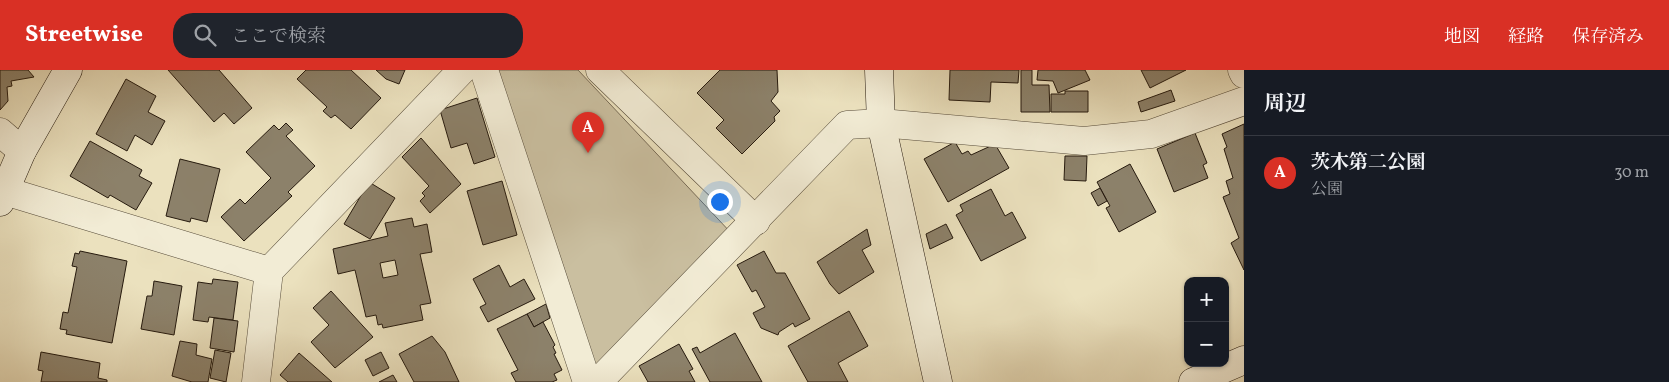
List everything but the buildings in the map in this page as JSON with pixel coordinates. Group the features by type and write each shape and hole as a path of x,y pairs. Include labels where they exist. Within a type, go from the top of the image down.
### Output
{"street":[{"path":"68,70 22,151 2,197 269,271"},
{"path":"256,382 269,271 462,70"},
{"path":"484,70 587,382"},
{"path":"600,70 756,221"},
{"path":"879,70 881,124 938,382"},
{"path":"1242,70 1244,74"},
{"path":"598,382 847,125 881,124 1084,141 1151,134 1244,101"},
{"path":"0,132 22,151"},
{"path":"1193,382 1244,360"}],"shaded area":[{"path":"494,70 578,70 733,235 593,367"}],"place":[{"name":"茨木第二公園","path":"588,153"}]}
